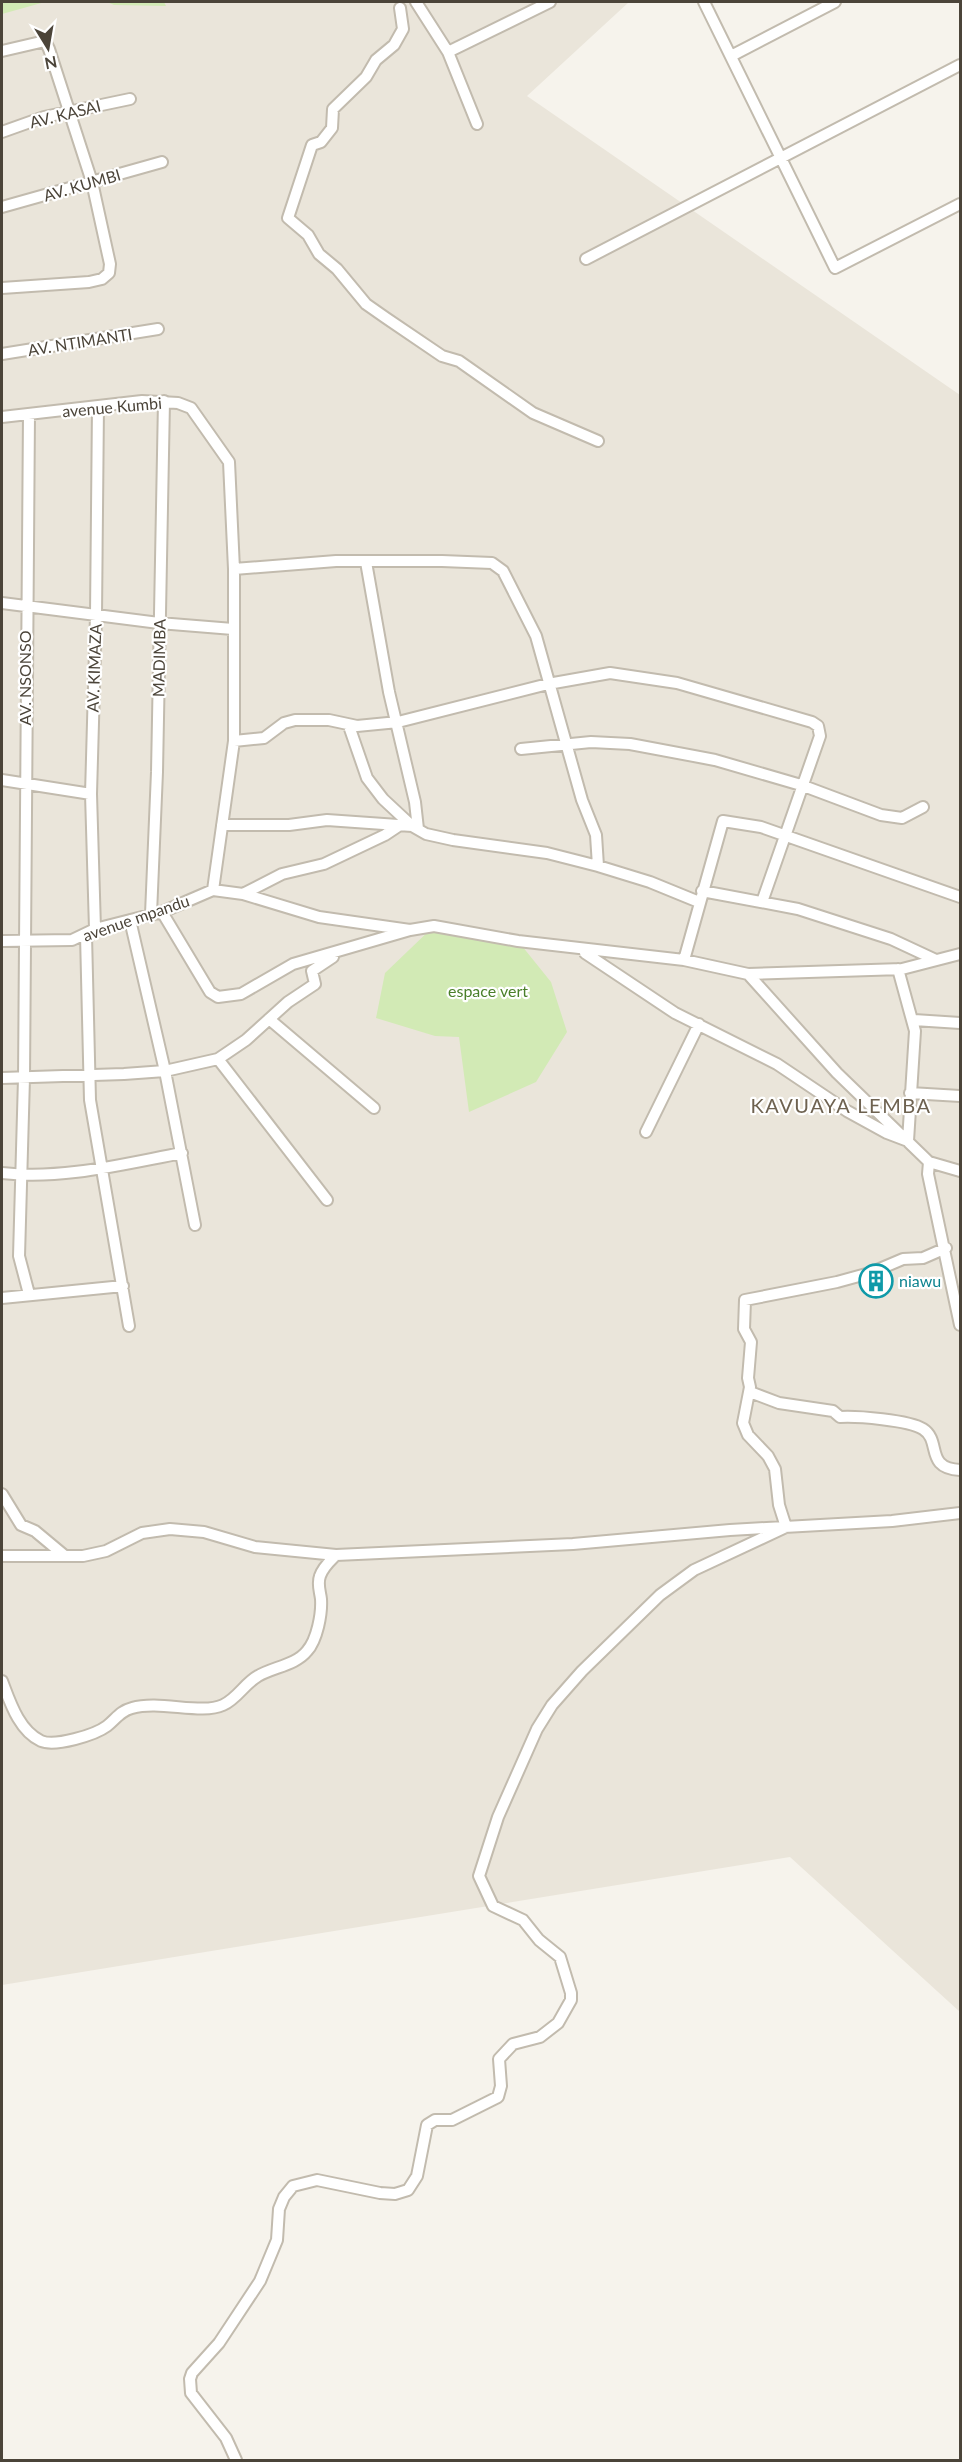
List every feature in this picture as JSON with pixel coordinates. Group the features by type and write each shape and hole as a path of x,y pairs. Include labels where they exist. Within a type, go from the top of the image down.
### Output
{"street":[{"path":"416,2 448,52 477,124"},
{"path":"448,52 550,2"},
{"path":"704,2 835,268 960,204"},
{"path":"731,56 835,2"},
{"path":"400,8 403,29 394,45 376,60 366,77 333,109 332,128 321,142 312,145 288,218 308,235 319,254 337,269 366,304 379,314 442,356 459,361 533,413 598,441"},
{"path":"2,51 45,41 92,182 109,255 109,273 102,279 89,282 2,288"},
{"path":"586,259 960,64"},
{"name":"AV. KASAI","path":"2,132 44,117 130,99"},
{"name":"AV. KUMBI","path":"2,207 162,162"},
{"name":"AV. NTIMANTI","path":"2,354 158,329"},
{"name":"avenue Kumbi","path":"2,417 164,401 191,408 229,462 234,569"},
{"name":"MADIMBA","path":"156,913 156,796 164,401"},
{"name":"AV. KIMAZA","path":"98,406 96,615 90,794 91,932 88,1077 129,1326"},
{"name":"AV. NSONSO","path":"29,414 24,1078 19,1256 29,1294"},
{"path":"410,930 319,917 243,894 213,890 234,741 234,569 305,563 442,561 492,563 503,571 536,636 582,800 596,835 598,866"},
{"path":"366,562 389,692 398,722 415,802 415,827"},
{"path":"2,603 159,623 233,629"},
{"path":"234,741 264,738 284,723 295,720 329,720 349,726 398,722 548,684 610,673 638,676 714,693 812,722 818,726 820,736 762,902"},
{"path":"349,726 367,778 383,799 426,834 547,853 650,882 699,902"},
{"path":"521,749 568,744 630,744 715,760 801,785 880,815 902,818 923,807"},
{"path":"2,780 90,794"},
{"path":"222,825 289,825 327,820 415,827"},
{"path":"684,960 722,821 744,822 960,897"},
{"path":"243,894 289,872 324,864 385,836 400,825"},
{"name":"avenue mpandu","path":"2,941 53,942 156,913 213,890"},
{"path":"702,891 798,909 891,939 936,960"},
{"path":"156,913 210,993 218,997 241,994 293,964 410,930 444,926 518,941 684,960 748,975 898,969 960,954"},
{"path":"130,920 165,1071 195,1225"},
{"path":"2,1078 88,1077 165,1071 218,1059 246,1040 288,1002 312,988 315,984 312,971 342,950"},
{"path":"585,953 647,997 777,1064 887,1133 908,1141"},
{"path":"898,969 914,1020 908,1141"},
{"path":"748,975 837,1073 929,1162 960,1170"},
{"path":"269,1019 374,1108"},
{"path":"914,1020 960,1023"},
{"path":"646,1132 699,1024"},
{"path":"218,1059 327,1200"},
{"path":"910,1093 960,1096"},
{"path":"2,1173 21,1175 103,1168 182,1154"},
{"path":"929,1162 928,1174 946,1248 960,1324"},
{"path":"786,1527 779,1505 775,1469 748,1435 743,1423 750,1392 751,1342 744,1332 743,1314 748,1298 837,1282 870,1273 903,1259 923,1258 946,1248"},
{"path":"2,1298 123,1286"},
{"path":"750,1392 779,1403 833,1411 840,1417 877,1418 921,1428 929,1437 939,1462 946,1467 960,1470"},
{"path":"2,1494 21,1525 35,1531 65,1556"},
{"path":"2,1556 96,1554 142,1533 170,1529 204,1532 255,1548 336,1555 573,1544 892,1521 960,1513"},
{"path":"236,2460 226,2438 191,2393 189,2379 219,2343 260,2281 277,2240 279,2209 288,2191 302,2182 317,2180 380,2193 394,2194 408,2190 417,2176 428,2125 435,2120 452,2120 498,2097 501,2086 499,2059 513,2044 540,2037 548,2032 558,2023 571,2000 567,1974 560,1958 539,1940 523,1920 493,1906 479,1876 498,1817 537,1729 552,1706 582,1671 660,1595 694,1570 786,1527"},
{"path":"2,1681 17,1718 31,1734 46,1742 71,1740 98,1731 109,1725 115,1716 132,1708 169,1704 205,1708 221,1706 258,1676 307,1652 314,1641 320,1611 320,1576 324,1567 336,1555"}],"shaded area":[{"path":"2,2 629,2 527,96 960,395 960,2012 790,1857 2,1985"}],"green space":[{"path":"2,2 45,2 2,14"},
{"path":"107,2 164,2 166,6 114,5"},
{"name":"espace vert","path":"434,926 518,941 551,982 567,1032 536,1082 469,1112 459,1037 435,1036 376,1018 385,973"}],"place":[{"name":"niawu","path":"876,1281"}],"district":[{"name":"KAVUAYA LEMBA","path":"841,1106"}]}
